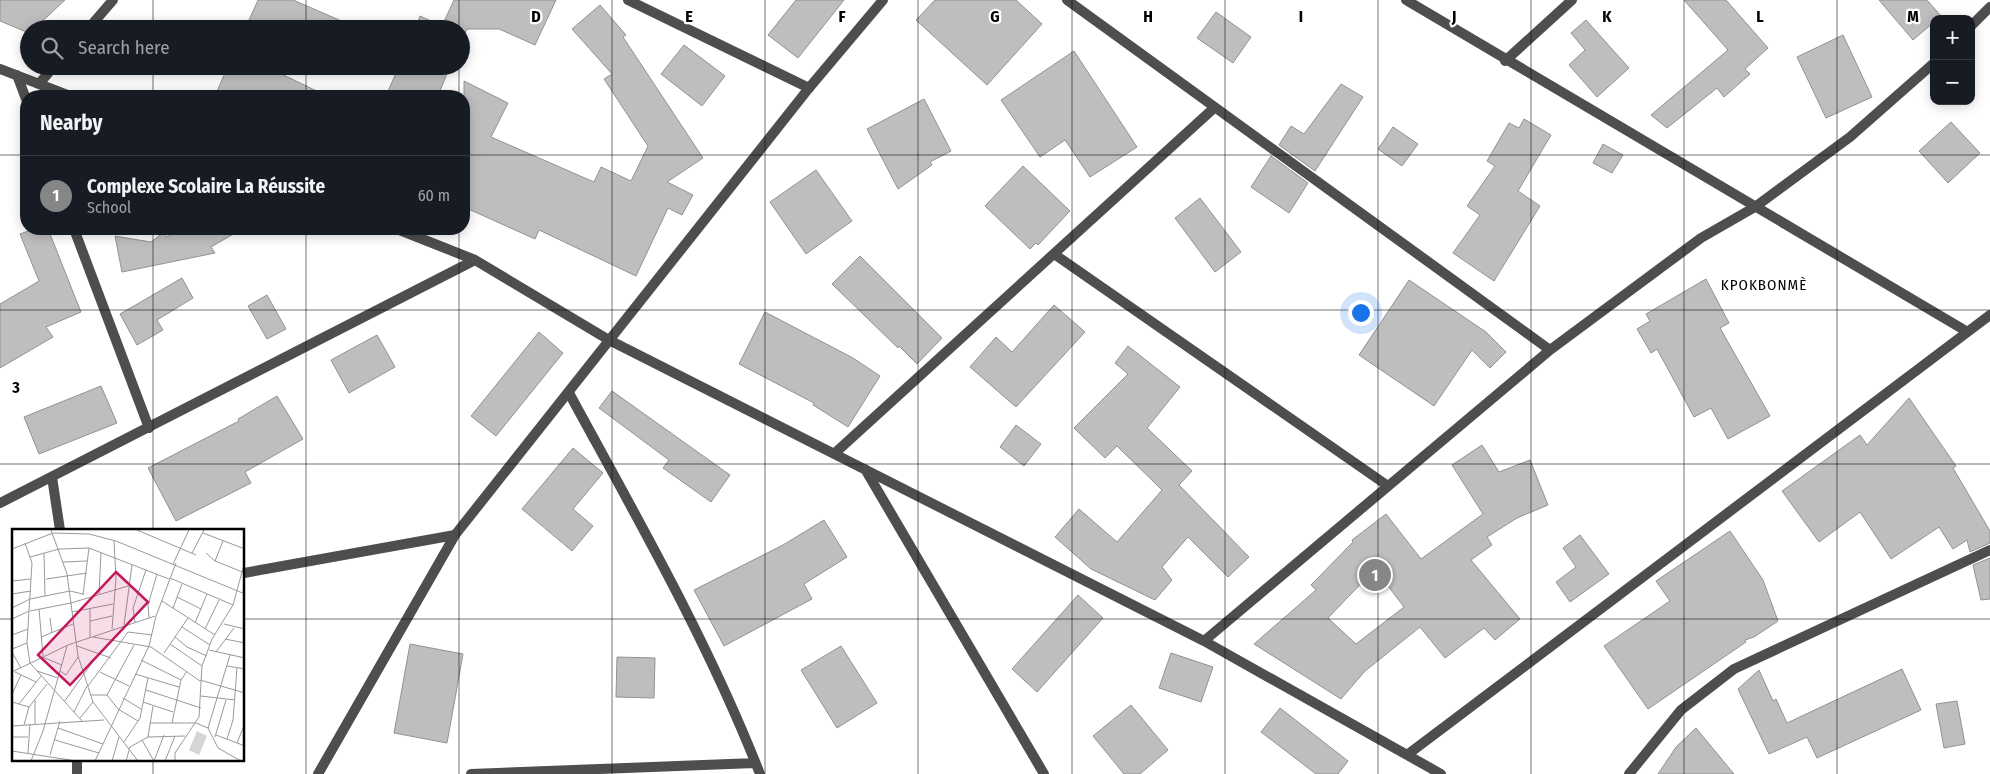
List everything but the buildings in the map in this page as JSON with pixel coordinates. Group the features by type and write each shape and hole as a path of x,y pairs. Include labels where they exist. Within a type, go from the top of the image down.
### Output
{"street":[{"path":"96,20 114,0"},
{"path":"628,0 809,88"},
{"path":"318,774 454,535 569,393 809,88 884,0"},
{"path":"1067,0 1550,350"},
{"path":"1406,0 1506,61 1548,82 1966,332"},
{"path":"1506,61 1572,0"},
{"path":"1975,22 1990,7"},
{"path":"1204,641 1550,350 1701,238 1755,207 1850,137 1930,67"},
{"path":"0,69 54,90"},
{"path":"17,75 23,90"},
{"path":"39,84 46,75"},
{"path":"835,453 1214,108"},
{"path":"76,235 148,428"},
{"path":"412,235 475,260 609,340 1204,641 1441,774"},
{"path":"1054,254 1388,486"},
{"path":"0,503 475,260"},
{"path":"1407,755 1990,315"},
{"path":"569,393 666,570 713,663 760,774"},
{"path":"865,468 1044,774"},
{"path":"52,477 60,529"},
{"path":"245,573 454,535"},
{"path":"1629,774 1681,710 1734,669 1990,550"},
{"path":"472,774 755,763"}],"place":[{"name":"Complexe Scolaire La Réussite","path":"1375,575"}],"district":[{"name":"KPOKBONMÈ","path":"1764,285"}]}
